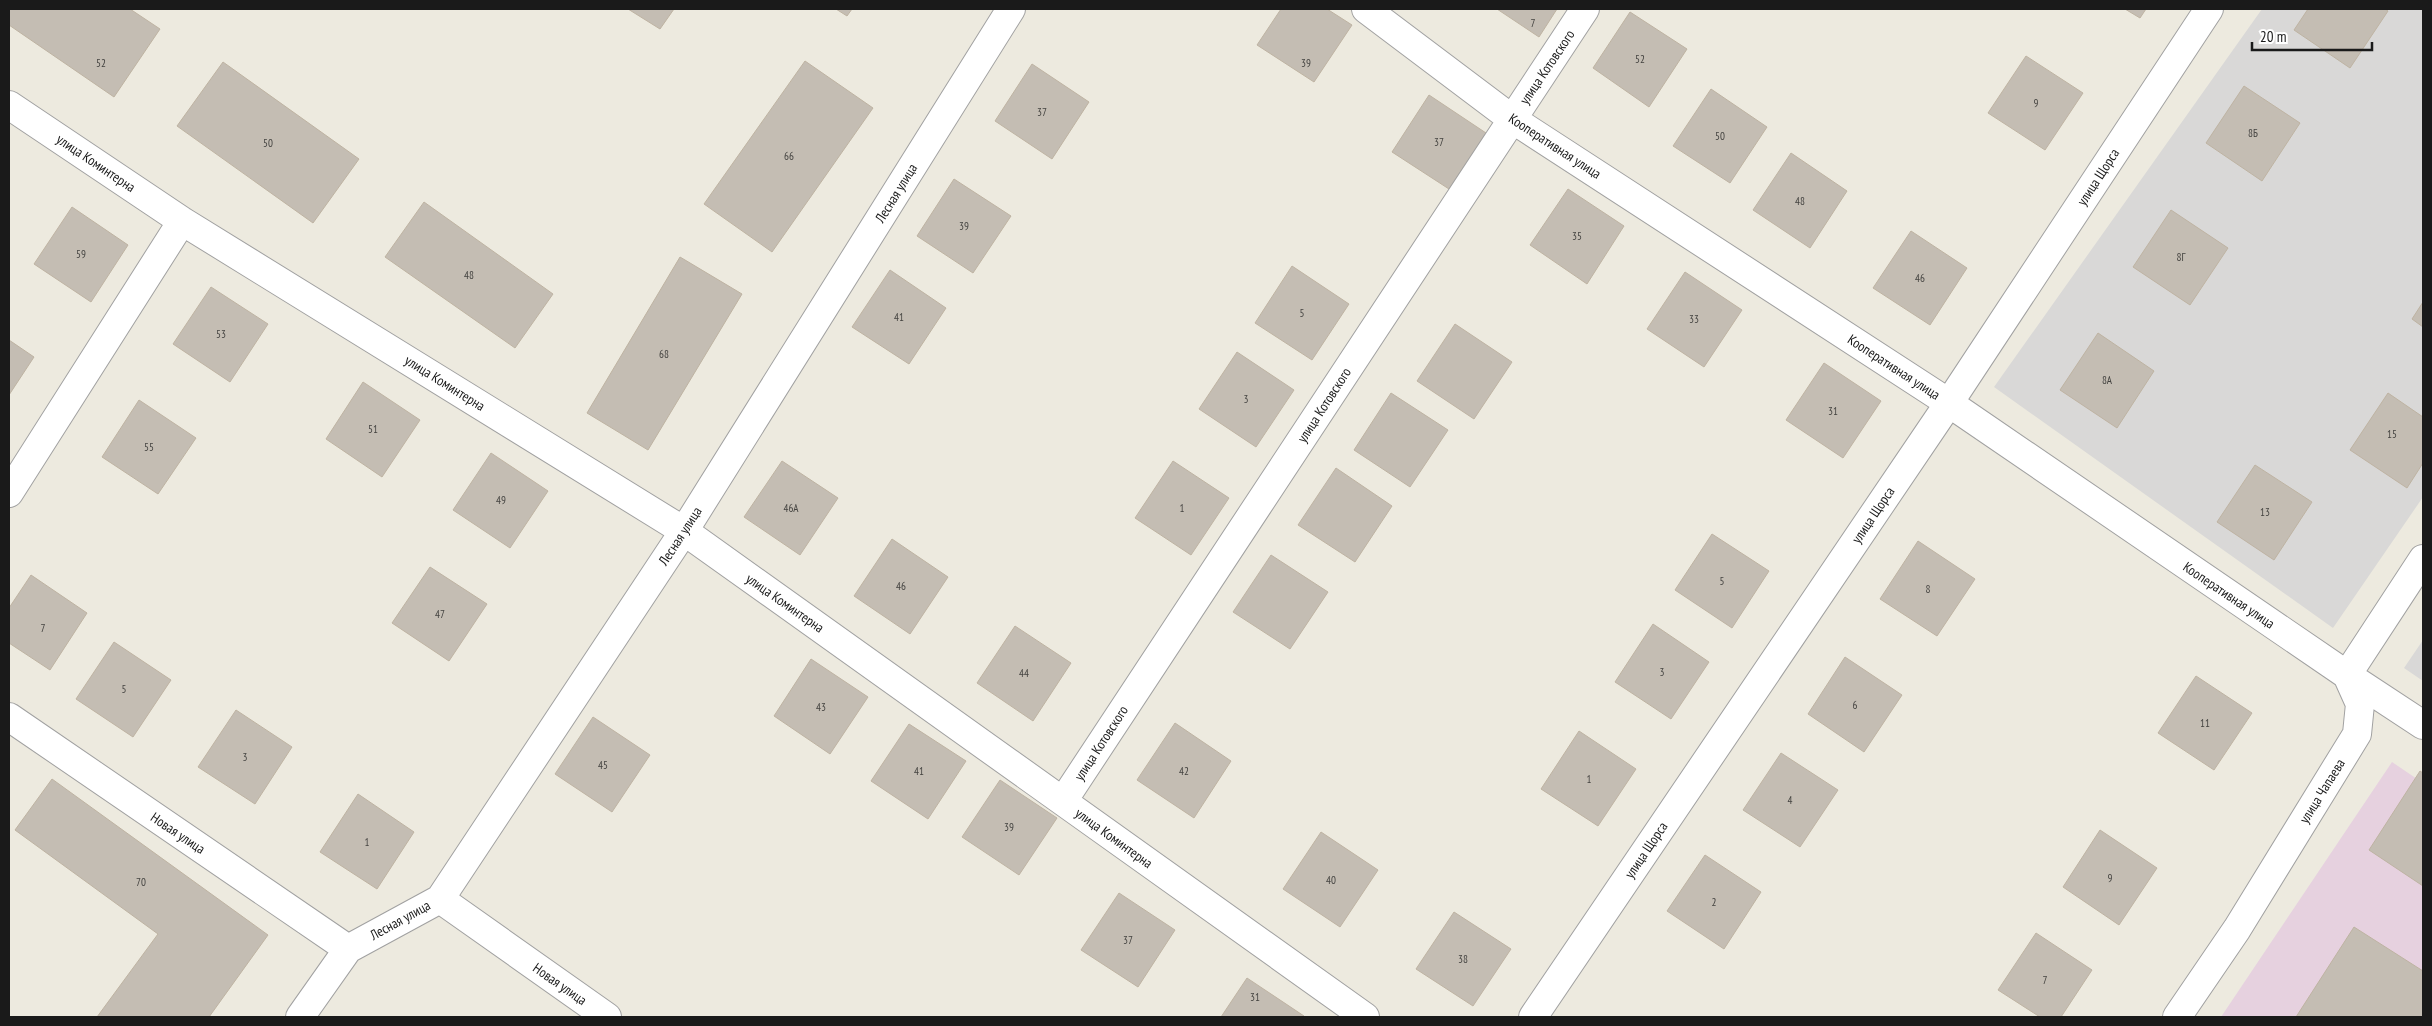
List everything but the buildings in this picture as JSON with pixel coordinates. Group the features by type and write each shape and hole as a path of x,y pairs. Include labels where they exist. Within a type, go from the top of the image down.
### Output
{"street":[{"name":"Лесная улица","path":"300,1017 348,949 440,899 684,531 1011,9"},
{"name":"Кооперативная улица","path":"1366,9 1512,119 1949,403 2346,675 2423,725"},
{"name":"улица Котовского","path":"1063,801 1585,9"},
{"name":"улица Щорса","path":"1533,1017 1949,403 2209,9"},
{"name":"улица Коминтерна","path":"9,105 182,221 684,531 1365,1017"},
{"path":"9,493 182,221"},
{"path":"2346,675 2423,560"},
{"name":"улица Чапаева","path":"2177,1017 2237,929 2357,734 2360,704 2346,675"},
{"name":"Новая улица","path":"9,717 348,949"},
{"name":"Новая улица","path":"440,899 607,1017"}],"shaded area":[{"path":"2262,9 2423,9 2423,497 2333,628 1994,387"},
{"path":"2423,640 2423,681 2404,668"},
{"path":"2392,762 2423,783 2423,1017 2221,1017"}]}
